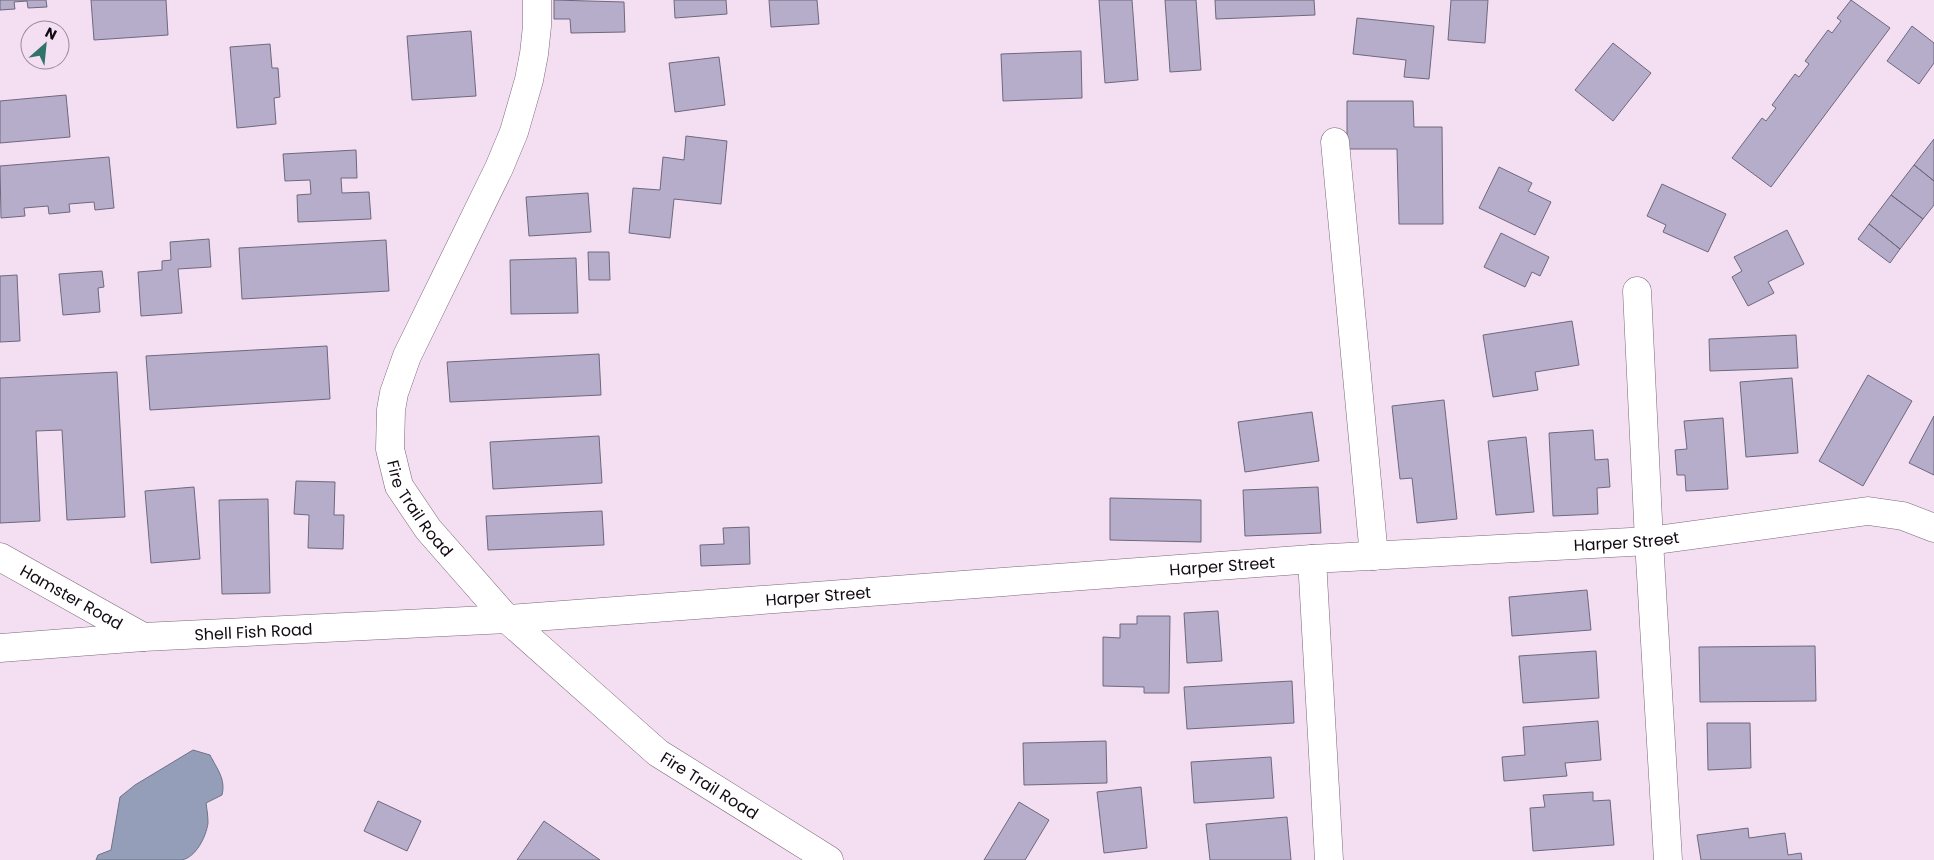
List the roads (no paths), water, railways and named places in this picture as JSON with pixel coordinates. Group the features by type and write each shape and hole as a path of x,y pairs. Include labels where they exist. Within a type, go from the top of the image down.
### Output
{"street":[{"name":"Fire Trail Road","path":"538,0 534,54 529,80 514,132 499,168 407,356 394,393 391,410 390,449 399,486 428,529 507,619 658,753 829,860"},
{"path":"1335,142 1374,556"},
{"path":"1637,291 1648,541 1668,860"},
{"name":"Harper Street","path":"507,619 1312,559 1648,541 1868,511 1903,516 1934,528"},
{"name":"Hamster Road","path":"0,557 143,637"},
{"path":"1312,559 1329,860"},
{"name":"Shell Fish Road","path":"0,648 143,637 507,619"}],"water":[{"path":"193,750 210,755 223,784 222,795 206,803 207,828 203,840 196,851 182,860 96,860 98,855 111,850 120,797 135,785"}]}
